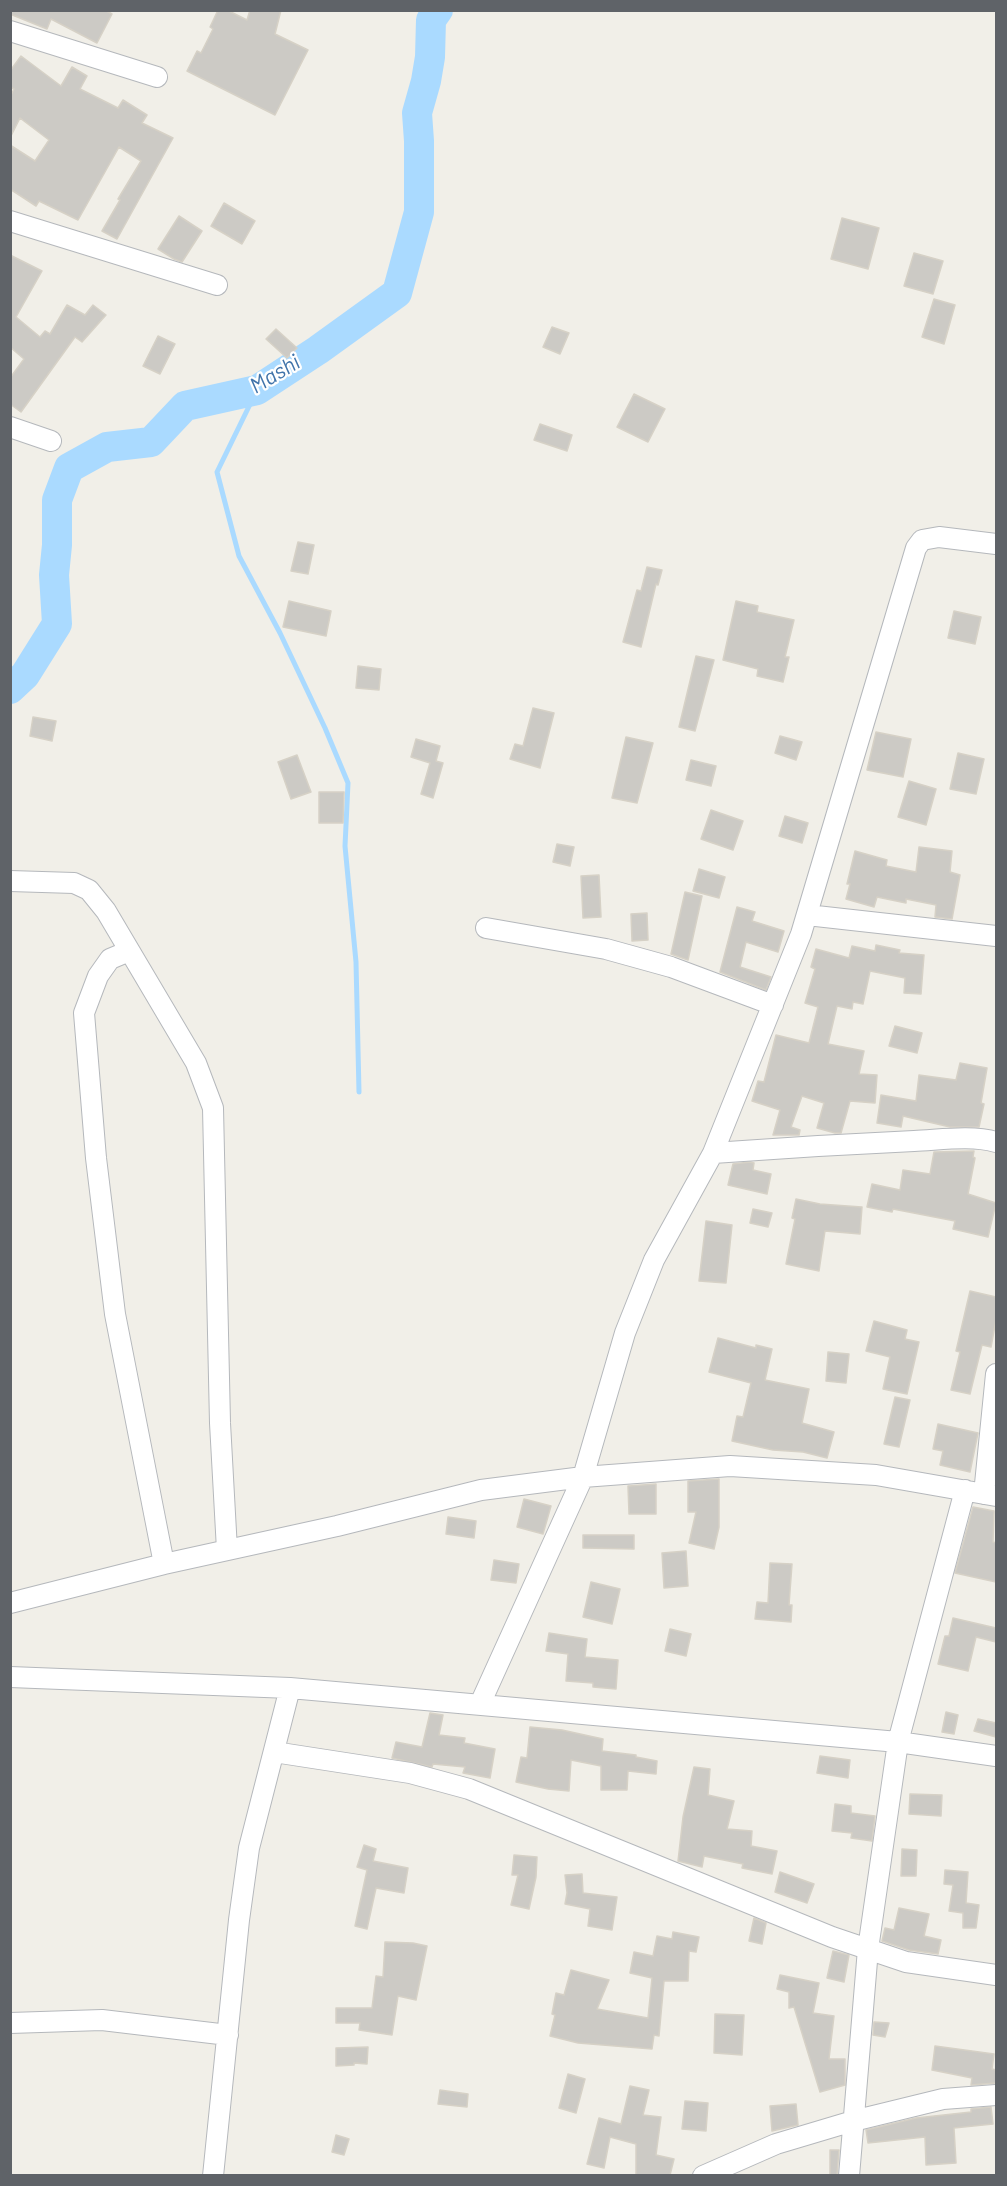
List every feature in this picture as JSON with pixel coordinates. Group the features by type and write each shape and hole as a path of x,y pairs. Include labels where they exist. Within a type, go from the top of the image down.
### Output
{"street":[{"path":"10,31 157,77"},
{"path":"10,221 217,285"},
{"path":"10,427 51,441"},
{"path":"480,1704 583,1477 624,1333 654,1260 713,1153 807,915 916,548 922,540 939,537 996,544"},
{"path":"10,881 74,883 89,890 106,911 196,1063 213,1108 220,1423 227,1550"},
{"path":"807,915 996,936"},
{"path":"486,928 606,949 671,967 773,1005"},
{"path":"129,951 110,960 91,993 84,1013 96,1158 115,1314 164,1564"},
{"path":"713,1153 932,1141 986,1139 996,1142"},
{"path":"849,2175 868,1949 898,1742 982,1493 996,1374"},
{"path":"10,1604 164,1564 337,1526 481,1490 583,1477 730,1466 876,1475 982,1493"},
{"path":"10,1677 290,1688 898,1742 996,1756"},
{"path":"213,2175 239,1920 249,1848 290,1688"},
{"path":"274,1752 410,1773 469,1789 832,1937 906,1962 996,1975"},
{"path":"10,2023 102,2020 228,2035"},
{"path":"703,2175 776,2144 853,2121 943,2099 996,2095"}],"building":[{"path":"10,10 105,10 112,14 97,43 51,19 47,29 10,14"},
{"path":"218,10 227,10 247,20 250,10 281,10 275,34 308,50 275,115 187,71 197,51 201,53 213,29 210,27"},
{"path":"21,56 61,86 72,67 87,76 80,89 118,108 123,100 147,115 142,123 173,138 117,239 102,231 141,161 119,147 78,220 39,201 36,206 10,189 10,145 35,161 49,140 20,118 10,138 10,97 14,89 10,87 10,71"},
{"path":"224,203 255,221 242,244 211,226"},
{"path":"179,216 202,231 182,262 158,249"},
{"path":"842,218 879,228 868,269 831,259"},
{"path":"914,253 943,261 933,294 904,286"},
{"path":"10,255 42,271 16,317 40,337 45,331 50,334 67,305 85,315 93,305 106,315 82,342 75,337 21,412 10,404 10,378 24,359 10,347"},
{"path":"934,299 955,305 944,344 922,337"},
{"path":"552,327 569,333 560,354 543,347"},
{"path":"276,329 297,348 287,358 266,339"},
{"path":"158,336 175,344 160,374 143,366"},
{"path":"634,394 665,409 648,442 617,427"},
{"path":"540,424 572,435 567,451 534,440"},
{"path":"298,542 314,545 308,574 291,571"},
{"path":"647,567 662,570 658,585 656,584 641,647 623,642 637,590 641,591"},
{"path":"289,601 331,611 326,636 283,627"},
{"path":"736,601 758,606 757,612 794,620 785,657 789,657 783,682 757,676 758,669 723,660"},
{"path":"954,611 981,617 975,644 948,638"},
{"path":"696,656 714,660 695,731 679,727"},
{"path":"358,666 381,669 379,690 356,688"},
{"path":"533,708 554,713 540,768 510,759 515,744 523,746"},
{"path":"33,717 56,721 52,741 30,736"},
{"path":"876,732 911,739 903,777 867,770"},
{"path":"780,736 802,742 796,760 775,753"},
{"path":"626,737 653,743 637,803 612,798"},
{"path":"416,739 440,746 436,761 443,763 433,798 421,794 430,763 411,757"},
{"path":"958,753 984,759 976,794 950,789"},
{"path":"297,755 311,792 291,799 278,762"},
{"path":"691,760 716,766 711,786 686,780"},
{"path":"909,781 936,789 926,825 898,817"},
{"path":"319,792 344,792 343,823 319,823"},
{"path":"711,810 743,821 733,850 701,839"},
{"path":"785,816 808,823 802,843 779,836"},
{"path":"557,844 574,847 570,866 553,862"},
{"path":"919,847 952,851 950,872 960,875 952,919 935,917 936,905 906,899 906,903 877,897 874,907 846,899 855,851 887,860 886,866 916,872"},
{"path":"699,869 725,877 719,898 693,891"},
{"path":"599,875 601,917 583,918 581,876"},
{"path":"685,892 702,896 688,960 671,954"},
{"path":"737,907 755,912 752,921 784,931 778,952 746,942 740,967 771,977 766,990 720,972"},
{"path":"647,913 648,940 632,941 631,914"},
{"path":"876,945 900,950 899,953 924,955 921,994 904,993 905,978 870,971 863,1004 853,1002 852,1009 837,1006 828,1044 864,1051 859,1074 877,1075 875,1103 850,1101 841,1133 835,1133 817,1128 824,1103 802,1096 791,1127 800,1130 799,1135 773,1135 780,1110 752,1101 758,1081 764,1082 776,1035 809,1043 818,1007 805,1003 815,969 811,967 816,949 849,958 852,946 875,951"},
{"path":"895,1026 922,1033 917,1053 889,1046"},
{"path":"960,1063 987,1068 981,1103 984,1104 979,1127 950,1127 903,1116 901,1127 877,1123 881,1095 916,1101 919,1075 956,1080"},
{"path":"974,1151 973,1157 975,1158 968,1194 996,1203 988,1237 953,1229 955,1221 893,1209 892,1212 867,1207 872,1184 900,1190 903,1170 930,1174 934,1152"},
{"path":"754,1163 753,1170 771,1174 767,1194 728,1185 733,1164"},
{"path":"796,1199 820,1204 862,1207 860,1234 825,1231 819,1271 786,1264 795,1219 792,1218"},
{"path":"753,1209 772,1213 768,1227 750,1223"},
{"path":"706,1221 732,1225 726,1283 699,1281"},
{"path":"970,1291 996,1297 996,1320 991,1347 982,1345 970,1394 951,1390 960,1352 956,1351"},
{"path":"874,1321 907,1330 905,1339 919,1342 907,1394 883,1389 890,1357 866,1351"},
{"path":"718,1338 756,1348 756,1345 772,1349 765,1380 809,1389 802,1423 834,1432 827,1458 732,1441 737,1416 743,1417 751,1383 709,1372"},
{"path":"828,1352 849,1354 846,1383 826,1381"},
{"path":"895,1397 910,1400 899,1447 884,1444"},
{"path":"938,1424 978,1433 970,1472 940,1465 943,1451 933,1449"},
{"path":"719,1479 719,1527 714,1549 689,1543 696,1512 688,1512 688,1481"},
{"path":"656,1484 656,1514 629,1514 628,1486"},
{"path":"524,1499 551,1506 543,1534 517,1527"},
{"path":"973,1507 994,1511 993,1542 996,1543 996,1582 955,1573"},
{"path":"448,1517 476,1521 474,1538 446,1534"},
{"path":"583,1535 634,1535 634,1549 583,1548"},
{"path":"686,1551 688,1586 664,1588 662,1553"},
{"path":"494,1560 519,1564 516,1583 491,1580"},
{"path":"770,1563 792,1564 789,1605 792,1605 791,1622 755,1619 757,1602 768,1603"},
{"path":"591,1582 620,1589 612,1624 583,1617"},
{"path":"953,1618 996,1628 996,1642 976,1637 968,1671 938,1664 945,1636 949,1636"},
{"path":"670,1629 691,1634 686,1656 665,1651"},
{"path":"549,1633 587,1639 585,1657 618,1660 616,1689 593,1687 593,1683 566,1681 568,1654 546,1651"},
{"path":"946,1712 958,1715 954,1734 942,1732"},
{"path":"430,1713 443,1715 439,1735 465,1738 464,1743 495,1749 490,1778 463,1773 465,1767 433,1764 432,1767 392,1758 396,1742 422,1747"},
{"path":"978,1719 996,1723 996,1737 974,1731"},
{"path":"530,1727 562,1730 603,1739 602,1751 636,1755 636,1757 657,1761 656,1774 628,1771 627,1790 601,1790 601,1766 571,1760 569,1791 516,1782 521,1757 527,1758"},
{"path":"820,1756 850,1760 848,1778 817,1773"},
{"path":"694,1767 710,1769 708,1795 734,1801 727,1829 752,1831 751,1846 777,1851 772,1874 742,1868 743,1864 704,1856 702,1867 678,1861 683,1817"},
{"path":"910,1794 942,1795 941,1816 909,1814"},
{"path":"835,1804 851,1806 851,1813 875,1816 872,1841 851,1838 852,1833 832,1831"},
{"path":"364,1845 376,1849 373,1861 408,1868 404,1893 376,1888 367,1929 355,1926 367,1870 357,1867"},
{"path":"902,1849 917,1850 916,1876 901,1876"},
{"path":"514,1855 537,1857 536,1877 529,1909 511,1905 518,1875 512,1875"},
{"path":"945,1870 968,1872 966,1903 979,1905 976,1928 963,1928 963,1913 949,1911 953,1885 944,1884"},
{"path":"780,1872 814,1884 807,1903 775,1892"},
{"path":"582,1874 583,1893 617,1897 612,1930 588,1926 590,1909 565,1904 567,1893 565,1875"},
{"path":"899,1908 929,1914 924,1936 941,1940 938,1954 909,1950 882,1941 885,1928 894,1930"},
{"path":"754,1918 766,1923 762,1944 749,1941"},
{"path":"673,1932 699,1937 696,1952 689,1951 688,1981 664,1981 659,2036 654,2035 652,2049 578,2043 550,2036 555,2015 552,2014 556,1993 564,1995 571,1970 609,1980 597,2009 648,2018 652,1978 630,1973 634,1952 653,1956 657,1936 672,1939"},
{"path":"385,1942 427,1946 416,2000 398,1996 392,2035 359,2030 360,2023 336,2023 336,2008 372,2008 376,1976 383,1977"},
{"path":"833,1951 849,1955 844,1982 827,1978"},
{"path":"780,1975 819,1983 813,2013 834,2016 829,2059 845,2059 845,2085 820,2092 794,2007 789,2008 789,1992 777,1989"},
{"path":"715,2014 744,2015 742,2055 714,2053"},
{"path":"874,2022 889,2023 885,2037 873,2035"},
{"path":"935,2046 994,2054 992,2069 996,2070 996,2083 971,2085 972,2078 932,2070"},
{"path":"368,2047 367,2064 354,2063 354,2065 336,2066 336,2048"},
{"path":"568,2074 585,2079 576,2113 559,2108"},
{"path":"630,2086 649,2090 643,2115 661,2117 656,2155 674,2159 670,2175 636,2175 636,2144 610,2137 604,2168 587,2164 599,2118 621,2124"},
{"path":"440,2090 468,2094 467,2107 438,2104"},
{"path":"685,2101 708,2103 706,2131 682,2129"},
{"path":"796,2104 798,2125 772,2131 770,2106"},
{"path":"991,2107 993,2124 954,2128 956,2163 926,2165 925,2137 868,2143 866,2130 916,2118 971,2112 971,2109"},
{"path":"336,2135 349,2139 344,2155 332,2152"},
{"path":"830,2150 839,2150 837,2175 830,2175"}],"waterway":[{"name":"Mashi","path":"10,689 25,675 57,624 54,575 57,500 69,468 107,447 151,442 185,406 257,390 318,350 397,293 419,212 417,113 430,57 431,20 438,10"},
{"path":"257,390 217,472 239,556 280,633 348,783 345,846 356,962 359,1092"}]}
